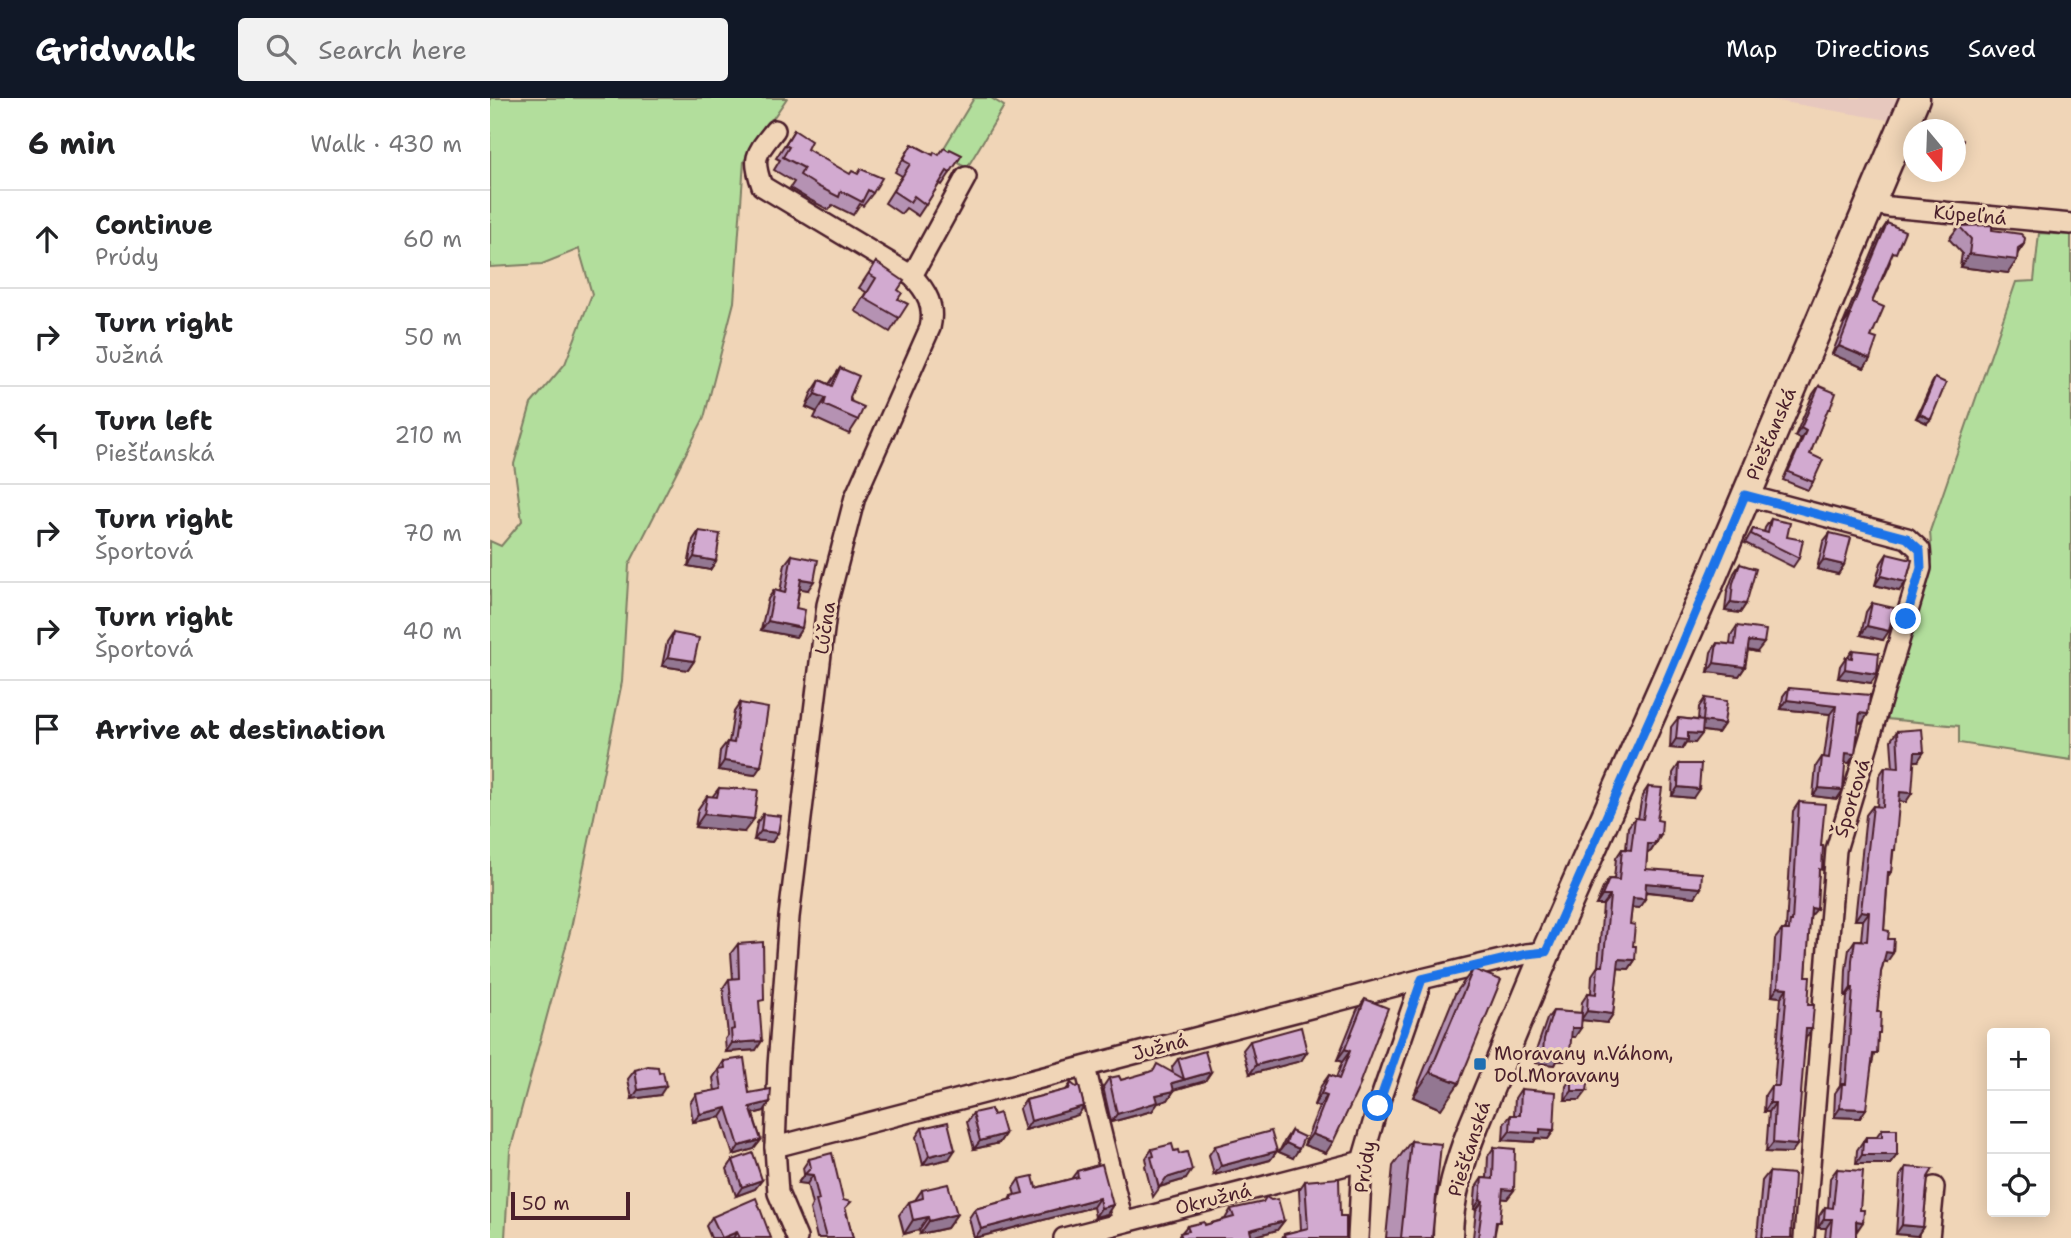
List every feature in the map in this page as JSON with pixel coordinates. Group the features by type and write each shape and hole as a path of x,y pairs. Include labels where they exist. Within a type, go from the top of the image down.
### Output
{"main road":[{"name":"Piešťanská","path":"1448,1238 1450,1203 1465,1149 1546,952 1608,815 1915,98"}],"street":[{"name":"Lúčna","path":"775,130 755,155 755,169 762,186 912,276 926,290 933,318 855,497 827,605 789,917 775,1147 778,1193 797,1238"},
{"path":"912,276 966,177"},
{"name":"Kúpeľná","path":"1869,203 2071,225"},
{"name":"Športová","path":"1745,495 1907,538 1920,550 1921,568 1836,850 1804,1238"},
{"name":"Južná","path":"775,1147 1422,979 1546,952"},
{"name":"Prúdy","path":"1358,1238 1362,1161 1422,979"},
{"path":"1085,1067 1123,1222"},
{"name":"Okružná","path":"1064,1238 1362,1161"},
{"path":"1929,1238 1934,1187"}],"shaded area":[{"path":"1761,98 1926,98 1921,110 1888,120"}],"green space":[{"path":"490,98 787,98 744,161 734,302 704,418 629,565 622,682 571,928 510,1151 505,1238 490,1238 490,541 501,546 522,521 514,464 531,404 565,364 592,294 579,249 542,264 490,267"},
{"path":"974,98 991,98 1004,106 967,168 941,153"},
{"path":"2039,233 2071,235 2071,760 1959,743 1959,726 1887,719 1932,560 1930,531 2016,282 2034,281"}],"building":[{"path":"794,130 811,141 807,149 850,174 852,171 858,174 861,169 882,178 873,193 868,190 862,202 841,191 839,197 800,175 804,168 783,157 789,147 785,145"},
{"path":"912,144 933,155 934,152 939,155 944,148 962,155 950,173 947,171 926,205 914,196 910,202 893,191 910,164 903,160"},
{"path":"1887,223 1905,231 1872,302 1884,307 1871,337 1877,339 1870,359 1839,346"},
{"path":"1992,225 1992,230 2021,234 2025,238 2024,244 2018,248 2017,260 1969,254 1971,239 1959,226"},
{"path":"876,262 904,281 898,290 902,293 898,299 908,304 899,318 864,298 876,278 869,274"},
{"path":"840,368 859,376 850,397 850,401 864,407 858,420 824,405 826,398 815,394 820,380 832,386"},
{"path":"1935,378 1946,383 1931,419 1920,414"},
{"path":"1819,386 1836,393 1810,454 1823,460 1813,482 1788,472 1806,431 1801,428"},
{"path":"1771,519 1790,523 1787,537 1803,540 1799,558 1751,534 1753,529 1768,533"},
{"path":"699,531 720,534 716,561 694,557"},
{"path":"1830,533 1851,538 1844,565 1823,560"},
{"path":"1887,554 1912,560 1906,582 1881,576"},
{"path":"792,555 818,560 814,581 801,579 796,608 805,610 802,628 768,621 774,590 785,593"},
{"path":"1740,564 1756,569 1746,604 1731,602 1733,583"},
{"path":"1872,603 1894,608 1889,631 1867,626"},
{"path":"1737,626 1766,630 1764,643 1749,641 1745,667 1714,663 1717,643 1735,645"},
{"path":"673,633 699,638 694,661 668,657"},
{"path":"1853,650 1879,653 1877,674 1845,669 1846,657 1852,658"},
{"path":"1789,688 1870,695 1868,714 1860,713 1855,754 1846,753 1843,790 1819,788 1822,757 1829,758 1836,706 1787,700"},
{"path":"1705,698 1727,701 1724,724 1703,721"},
{"path":"740,703 768,708 761,766 724,761 727,742 734,743"},
{"path":"1678,718 1703,721 1702,734 1688,733 1688,740 1676,739"},
{"path":"1922,729 1924,752 1915,752 1912,793 1900,792 1895,850 1891,872 1888,872 1884,930 1889,931 1888,939 1894,939 1893,953 1886,952 1881,972 1877,1012 1881,1012 1880,1033 1877,1054 1873,1054 1866,1109 1840,1108 1842,1084 1846,1084 1855,940 1867,941 1869,912 1861,911 1873,806 1883,807 1885,767 1899,768 1897,731"},
{"path":"1679,764 1701,764 1699,789 1678,787"},
{"path":"1648,787 1662,788 1657,820 1662,821 1661,835 1658,835 1657,842 1648,844 1646,869 1702,873 1701,888 1646,883 1645,899 1633,898 1630,924 1635,925 1635,960 1619,959 1613,1014 1587,1011 1588,993 1596,994 1598,966 1603,966 1610,896 1602,896 1609,879 1619,880 1622,849 1631,850 1635,818 1643,819"},
{"path":"719,788 758,790 754,819 704,814 707,796 717,797"},
{"path":"1799,802 1825,804 1822,870 1819,869 1817,909 1811,908 1806,976 1810,976 1808,1005 1814,1005 1812,1029 1806,1029 1797,1145 1773,1143 1775,1103 1770,1103 1771,1086 1779,1086 1787,988 1778,987 1782,930 1789,930 1792,922"},
{"path":"763,814 781,816 778,833 761,831"},
{"path":"763,942 764,1000 759,1001 762,1041 732,1043 731,1030 734,1029 729,979 739,978 738,944"},
{"path":"1473,969 1501,980 1459,1083 1430,1072"},
{"path":"1365,999 1388,1008 1361,1083 1333,1142 1312,1134 1327,1096 1321,1094 1329,1075 1339,1079 1350,1051 1345,1049"},
{"path":"1553,1011 1582,1013 1581,1028 1572,1028 1570,1052 1561,1052 1561,1056 1543,1054 1544,1039"},
{"path":"1301,1027 1307,1052 1256,1065 1250,1041"},
{"path":"1205,1051 1211,1072 1172,1083 1174,1091 1156,1095 1158,1102 1117,1114 1109,1078 1119,1076 1121,1080 1149,1072 1154,1070 1157,1064 1184,1079 1178,1059"},
{"path":"744,1058 749,1093 771,1089 770,1102 750,1107 761,1140 739,1146 727,1108 700,1114 696,1094 722,1089 719,1069 725,1068 724,1061"},
{"path":"648,1066 658,1067 659,1073 663,1072 666,1086 638,1090 635,1070"},
{"path":"1572,1077 1589,1077 1587,1091 1572,1091"},
{"path":"1071,1083 1079,1086 1084,1106 1031,1121 1026,1100 1069,1089"},
{"path":"1521,1089 1556,1092 1554,1130 1540,1129 1540,1133 1510,1131 1511,1115 1520,1115"},
{"path":"991,1109 993,1115 999,1113 1005,1134 980,1141 973,1113"},
{"path":"948,1122 955,1150 929,1156 922,1128"},
{"path":"1882,1129 1897,1129 1897,1155 1862,1155 1866,1137 1882,1137"},
{"path":"1271,1131 1277,1151 1221,1166 1215,1146"},
{"path":"1291,1131 1304,1137 1299,1149 1286,1143"},
{"path":"1411,1141 1441,1144 1432,1238 1401,1238"},
{"path":"1172,1144 1174,1151 1178,1150 1179,1154 1187,1152 1192,1170 1166,1178 1159,1188 1151,1157 1154,1156 1152,1149"},
{"path":"1494,1147 1515,1149 1514,1190 1503,1189 1500,1222 1496,1222 1494,1238 1478,1238 1483,1201 1480,1200 1482,1178 1493,1179"},
{"path":"753,1153 762,1180 742,1187 733,1160"},
{"path":"832,1153 843,1200 851,1202 845,1208 853,1238 826,1238 816,1201 819,1200 813,1175 805,1174 811,1168 809,1159"},
{"path":"1102,1164 1113,1205 1101,1208 1099,1198 981,1229 975,1209 1012,1199 1011,1196 1023,1193 1019,1179 1033,1176 1036,1188 1078,1177 1077,1171"},
{"path":"1906,1167 1933,1169 1928,1177 1923,1227 1902,1225"},
{"path":"1837,1169 1863,1171 1860,1210 1864,1210 1863,1222 1856,1221 1856,1238 1830,1238 1832,1219 1824,1219 1825,1207 1833,1208"},
{"path":"1769,1172 1794,1174 1791,1238 1762,1238"},
{"path":"1339,1178 1340,1216 1346,1216 1346,1238 1285,1238 1284,1234 1308,1228 1305,1181"},
{"path":"948,1184 957,1214 929,1221 928,1217 913,1220 909,1202 923,1198 922,1190"},
{"path":"1266,1197 1271,1200 1278,1199 1284,1221 1250,1230 1252,1238 1182,1238 1180,1233 1189,1231 1187,1226 1204,1222 1205,1225 1234,1217 1231,1209 1263,1202"},
{"path":"756,1198 771,1238 740,1238 737,1232 722,1238 712,1217"}],"place":[{"name":"Moravany n.Váhom, Dol.Moravany","path":"1480,1064"}],"route":[{"path":"1378,1106 1422,979 1546,952 1603,827 1745,495 1907,538 1920,550 1921,568 1906,619"}]}
